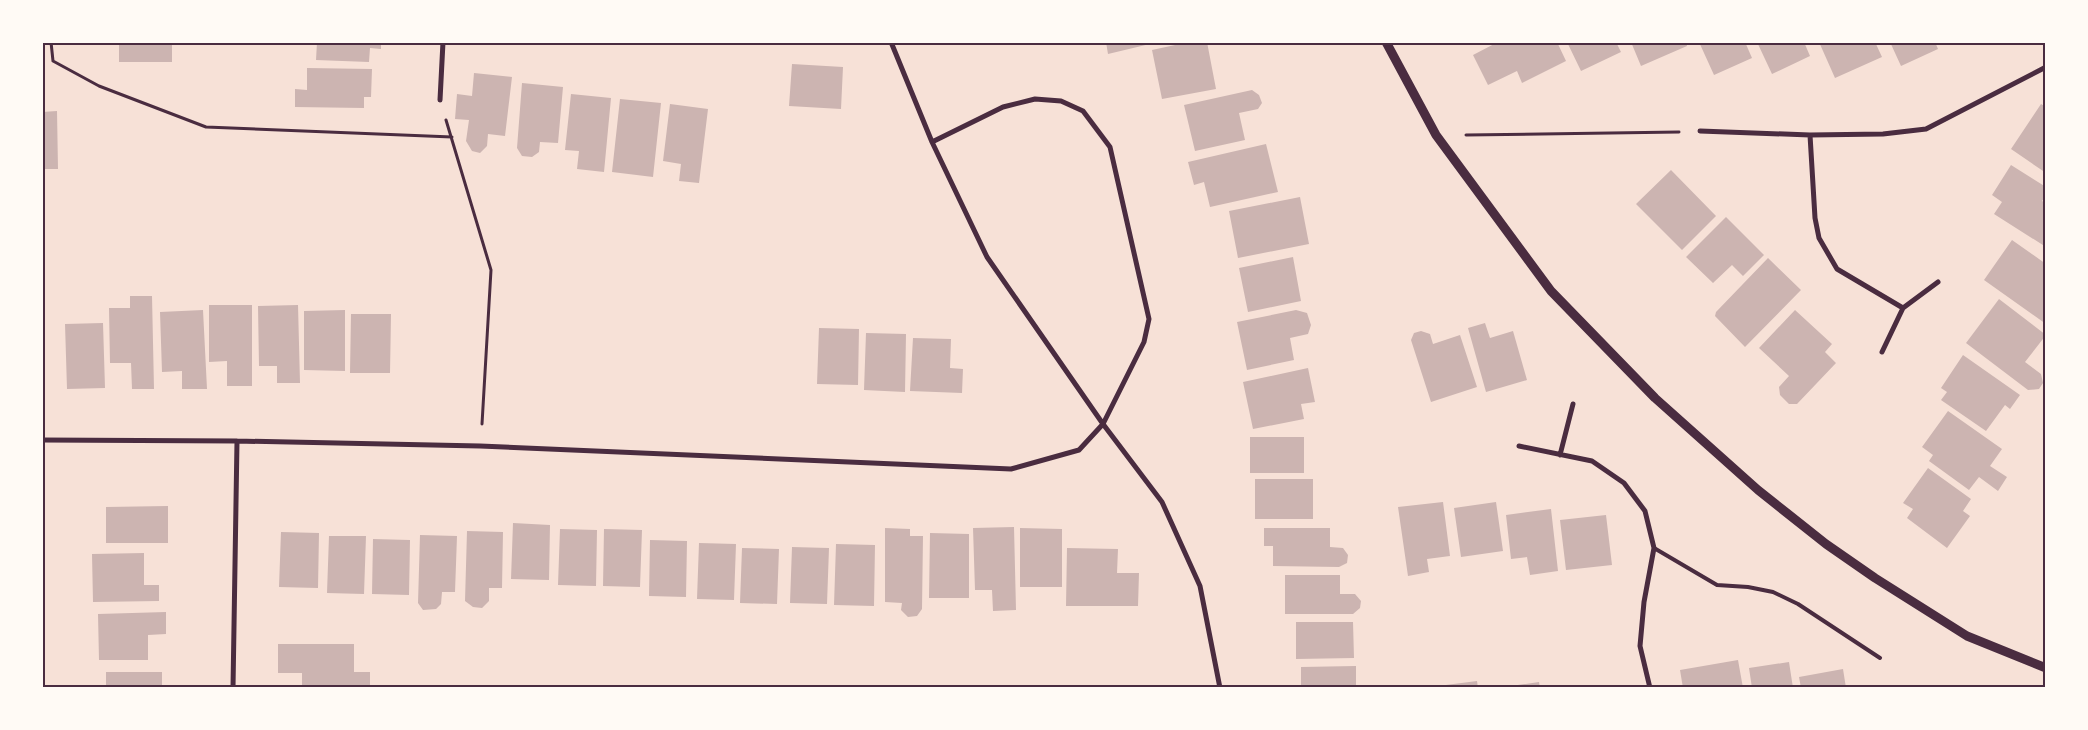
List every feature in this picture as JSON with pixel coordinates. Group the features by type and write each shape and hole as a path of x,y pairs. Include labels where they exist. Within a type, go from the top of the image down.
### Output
{"street":[{"path":"440,100 443,42"},
{"path":"891,42 932,142 987,257 1103,424 1162,502 1200,586 1220,688"},
{"path":"1386,42 1436,135 1551,291 1655,398 1758,490 1826,544 1874,578 1967,636 2046,668"},
{"path":"1700,131 1810,135 1883,134 1926,129 2046,67"},
{"path":"42,440 237,441 480,446 1011,469 1079,450 1103,424 1144,342 1149,318 1110,147 1083,111 1061,101 1035,99 1003,107 932,142"},
{"path":"1810,135 1815,218 1819,238 1837,269 1903,308"},
{"path":"1882,352 1903,308 1938,282"},
{"path":"1560,455 1573,404"},
{"path":"233,688 237,441"},
{"path":"1519,446 1592,461 1624,483 1645,510 1654,548 1644,602 1640,646 1650,688"}],"lane":[{"path":"1654,548 1717,585 1748,587 1773,592 1798,604 1880,658"}],"path":[{"path":"50,42 53,61 99,86 206,126 452,137"},
{"path":"440,100 491,270 480,446"},
{"path":"1436,135 1700,131"}],"building":[{"path":"119,42 172,42 172,62 119,62"},
{"path":"317,42 381,42 381,49 370,48 369,62 316,60"},
{"path":"1106,42 1154,42 1154,43 1108,54"},
{"path":"1189,42 1207,42 1216,89 1162,99 1152,50"},
{"path":"1498,42 1557,42 1566,61 1522,83 1517,71 1488,85 1473,55"},
{"path":"1567,42 1616,42 1621,52 1581,71"},
{"path":"1631,42 1686,42 1687,46 1641,66"},
{"path":"1699,42 1745,42 1752,58 1714,75"},
{"path":"1757,42 1804,42 1810,56 1772,74"},
{"path":"1819,42 1875,42 1882,57 1835,78"},
{"path":"1890,42 1935,42 1938,49 1901,66"},
{"path":"792,64 843,67 841,109 789,106"},
{"path":"307,68 372,69 371,97 364,97 364,108 295,107 295,89 307,90"},
{"path":"474,73 512,77 505,136 488,134 487,146 480,153 472,151 466,141 469,120 455,119 457,94 472,96"},
{"path":"522,83 563,87 558,143 540,142 539,152 532,157 522,156 517,148"},
{"path":"1252,90 1259,95 1262,103 1258,109 1239,113 1245,140 1195,151 1184,105"},
{"path":"571,94 611,98 604,172 577,169 579,151 565,150"},
{"path":"620,99 661,103 653,177 612,172"},
{"path":"670,104 708,109 699,183 679,181 681,164 663,161"},
{"path":"2041,104 2046,107 2046,173 2011,149"},
{"path":"57,111 58,169 42,169 42,112"},
{"path":"1266,144 1278,192 1210,207 1204,182 1194,185 1188,162"},
{"path":"2011,165 2046,187 2046,196 2042,201 2046,203 2046,247 1994,214 2002,202 1992,195"},
{"path":"1671,170 1716,216 1682,250 1636,204"},
{"path":"1300,197 1309,244 1238,258 1229,211"},
{"path":"1726,217 1764,255 1743,276 1732,265 1713,283 1686,257"},
{"path":"2012,240 2046,264 2046,324 1984,280"},
{"path":"1293,257 1301,301 1248,312 1239,268"},
{"path":"1768,258 1801,290 1745,347 1715,316 1716,312"},
{"path":"130,296 152,296 154,389 132,389 131,363 110,363 109,308 130,308"},
{"path":"1999,299 2046,335 2025,362 2041,374 2043,383 2039,389 2028,390 1966,343"},
{"path":"209,305 252,305 252,386 227,386 227,361 209,362"},
{"path":"298,305 300,383 277,383 277,366 259,366 258,306"},
{"path":"203,310 207,389 182,389 182,371 162,372 160,312"},
{"path":"345,310 345,371 304,370 304,311"},
{"path":"1296,310 1307,313 1311,325 1308,334 1290,338 1294,360 1247,370 1237,322"},
{"path":"1795,310 1832,344 1825,352 1836,363 1797,404 1789,404 1780,395 1779,387 1789,376 1759,348"},
{"path":"351,314 391,314 390,373 350,373"},
{"path":"103,323 105,388 67,389 65,324"},
{"path":"1485,323 1490,338 1513,331 1527,380 1486,392 1468,328"},
{"path":"819,328 859,329 858,385 817,384"},
{"path":"1421,331 1430,334 1433,344 1460,335 1477,387 1431,402 1411,340 1414,333"},
{"path":"866,333 906,334 905,392 864,390"},
{"path":"913,338 951,339 950,368 963,369 962,393 910,391"},
{"path":"1963,355 2020,395 2010,409 2005,405 1986,431 1941,400 1947,392 1941,388"},
{"path":"1308,368 1315,402 1301,404 1304,419 1253,429 1243,382"},
{"path":"1948,411 2002,449 1990,466 2007,477 1998,491 1979,477 1969,490 1929,461 1933,455 1922,447"},
{"path":"1250,437 1304,437 1304,473 1250,473"},
{"path":"1928,468 1971,499 1963,511 1970,516 1947,548 1907,518 1913,509 1903,503"},
{"path":"1255,479 1313,479 1313,519 1255,519"},
{"path":"1443,502 1450,556 1427,559 1429,572 1408,576 1398,507"},
{"path":"1496,502 1503,551 1461,557 1454,508"},
{"path":"168,506 168,543 106,543 106,507"},
{"path":"1551,509 1558,571 1530,575 1527,557 1511,559 1506,515"},
{"path":"1606,515 1612,565 1566,570 1560,520"},
{"path":"513,523 550,525 549,580 511,579"},
{"path":"1014,527 1016,610 993,611 992,590 975,590 973,528"},
{"path":"885,528 910,529 910,536 923,536 922,609 917,616 908,617 901,610 902,603 885,602"},
{"path":"1020,528 1062,529 1062,587 1020,587"},
{"path":"1264,528 1330,528 1330,547 1343,548 1348,555 1347,563 1339,567 1273,566 1273,546 1264,546"},
{"path":"560,529 597,530 596,586 558,585"},
{"path":"604,529 642,530 640,587 603,586"},
{"path":"467,531 503,532 502,588 489,588 489,601 482,608 473,607 465,601"},
{"path":"281,532 319,533 318,588 279,587"},
{"path":"930,533 969,534 969,598 929,598"},
{"path":"420,535 457,536 455,592 442,592 441,604 436,609 423,610 418,603"},
{"path":"329,536 366,536 364,594 327,593"},
{"path":"373,539 410,540 409,595 372,594"},
{"path":"650,540 687,541 686,597 649,596"},
{"path":"699,543 736,544 734,600 697,599"},
{"path":"836,544 875,545 874,606 834,605"},
{"path":"792,547 829,548 827,604 790,603"},
{"path":"742,548 779,549 777,604 740,603"},
{"path":"1067,548 1118,549 1117,573 1139,573 1138,606 1066,606"},
{"path":"144,553 144,585 159,585 159,601 93,602 92,554"},
{"path":"1285,575 1340,575 1340,594 1355,594 1361,601 1360,608 1353,614 1285,614"},
{"path":"166,612 166,634 148,635 148,660 99,660 98,614"},
{"path":"1296,622 1353,622 1354,658 1296,659"},
{"path":"278,644 354,644 354,672 370,672 370,688 302,688 302,673 278,673"},
{"path":"1738,660 1743,688 1683,688 1680,670"},
{"path":"1789,662 1793,688 1752,688 1749,668"},
{"path":"1356,666 1356,688 1301,688 1301,667"},
{"path":"1843,669 1846,688 1801,688 1799,677"},
{"path":"106,672 162,672 162,688 106,688"},
{"path":"1477,681 1478,688 1438,688 1438,686"},
{"path":"1539,682 1540,688 1511,688 1511,686"}]}
